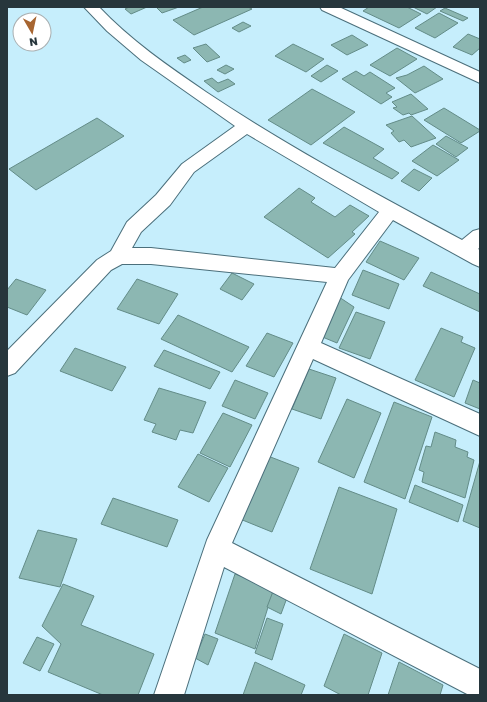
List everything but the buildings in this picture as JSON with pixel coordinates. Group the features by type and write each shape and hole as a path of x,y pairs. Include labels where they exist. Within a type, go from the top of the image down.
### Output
{"street":[{"path":"91,7 101,18 159,66 222,111 246,126 472,255 480,236"},
{"path":"327,7 480,78"},
{"path":"7,366 104,265 118,256 134,227 163,200 188,168 246,126"},
{"path":"169,695 216,549 340,276 390,209"},
{"path":"118,256 151,256 340,276"},
{"path":"308,347 480,425"},
{"path":"216,549 469,686"}]}
